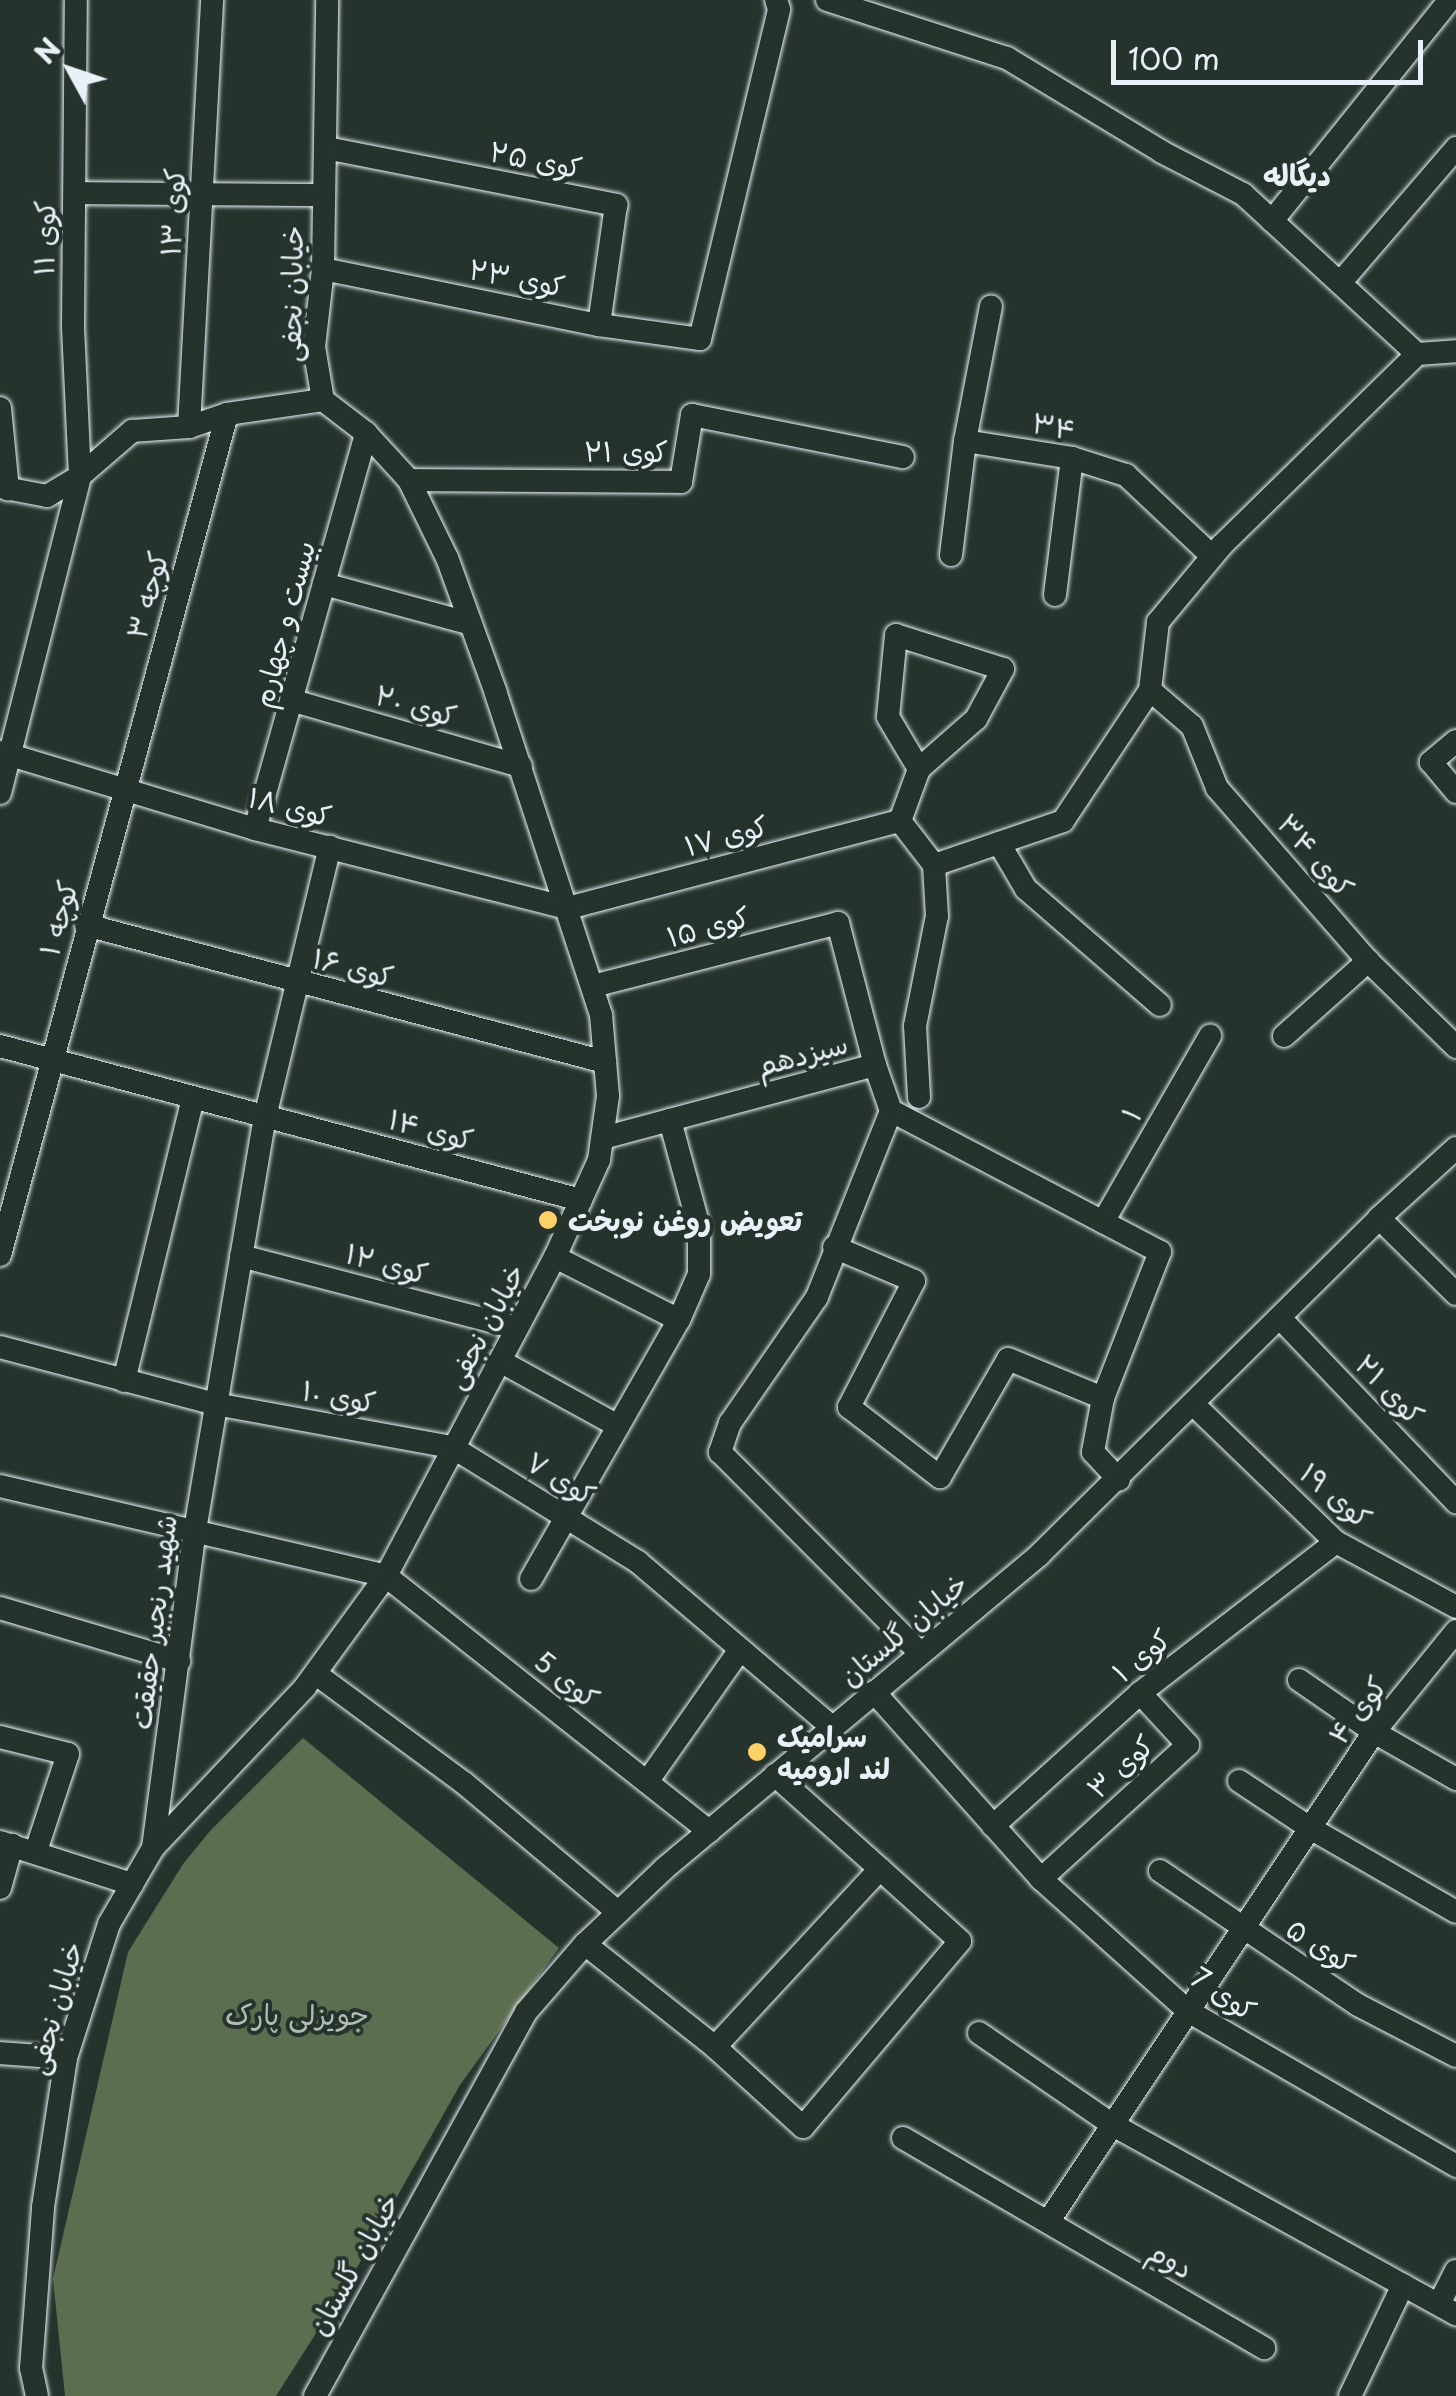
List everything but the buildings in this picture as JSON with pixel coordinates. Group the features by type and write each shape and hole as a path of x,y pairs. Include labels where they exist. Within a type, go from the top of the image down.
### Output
{"street":[{"name":"کوی ۱۱","path":"0,793 6,754 80,476 73,325 76,0"},
{"name":"کوی ۱۳","path":"190,426 212,0"},
{"name":"خیابان نجفی","path":"37,2396 31,2368 43,2207 66,2058 109,1924 153,1848 316,1674 386,1576 555,1257 599,1160 608,1096 602,1015 521,766 447,558 409,480 366,433 323,400 314,347 323,268 327,0"},
{"name":"کوی ۲۳","path":"323,268 598,324 700,339 779,9 776,0"},
{"path":"827,0 1007,58 1162,152 1243,194 1417,354"},
{"path":"1272,221 1450,0"},
{"name":"کوی ۲۵","path":"326,148 616,205 598,324"},
{"path":"1340,283 1456,148"},
{"path":"74,193 323,195"},
{"path":"952,555 965,441 992,306"},
{"path":"934,865 1063,821 1150,690 1158,622 1212,556 1417,354 1456,350"},
{"path":"0,408 4,489 47,496 80,476 132,431 190,426 227,414 323,400"},
{"name":"کوچه ۳","path":"125,792 227,414"},
{"name":"کوی ۲۱","path":"409,480 681,482 692,415 903,456"},
{"name":"بیست و چهارم","path":"256,829 366,433"},
{"name":"۳۴","path":"965,441 1072,458 1126,475 1212,556"},
{"path":"1055,594 1072,458"},
{"path":"324,584 471,624"},
{"path":"918,769 888,716 896,636 1003,669 976,719 918,769 900,821 934,865 936,916 915,1026 919,1097"},
{"name":"کوی ۳۴","path":"1150,690 1192,726 1217,788 1368,961 1456,1047"},
{"name":"کوی ۲۰","path":"294,701 521,766"},
{"path":"1456,741 1431,762 1456,792"},
{"name":"کوی ۱۸","path":"6,754 256,829 568,908"},
{"name":"کوچه ۱","path":"0,1255 125,792"},
{"name":"کوی ۱۷","path":"568,908 900,821"},
{"path":"999,843 1026,889 1160,1005"},
{"name":"شهید رنجبر حقیقت","path":"153,1848 194,1530 265,1117 330,847"},
{"name":"کوی ۱۵","path":"593,986 838,923"},
{"name":"سیزدهم","path":"602,1138 875,1065 838,923"},
{"name":"کوی ۱۶","path":"86,925 606,1062"},
{"path":"1284,1036 1368,961"},
{"name":"۱","path":"1103,1222 1210,1036"},
{"name":"کوی ۱۴","path":"0,1046 581,1200"},
{"path":"875,1065 892,1111 1160,1252 1103,1398 1094,1452 1119,1480"},
{"path":"124,1381 194,1099"},
{"path":"892,1111 818,1296 730,1422 720,1452 920,1653"},
{"path":"531,1579 679,1320 699,1274 700,1227 670,1120"},
{"name":"خیابان گلستان","path":"315,2396 526,2012 585,1944 708,1831 1039,1554 1119,1480 1379,1218 1456,1148"},
{"path":"1379,1218 1456,1294"},
{"path":"834,1248 914,1281 849,1407 940,1477 1008,1359 1103,1398"},
{"name":"کوی ۱۲","path":"241,1256 518,1328"},
{"path":"555,1257 679,1320"},
{"name":"کوی ۲۱","path":"1280,1318 1456,1502"},
{"name":"کوی ۱۰","path":"0,1347 215,1404 452,1448"},
{"path":"500,1361 618,1426"},
{"name":"کوی ۱۹","path":"1194,1405 1336,1542 1456,1607"},
{"name":"کوی ۷","path":"452,1448 566,1514 638,1562 832,1728"},
{"path":"0,1486 386,1576"},
{"name":"کوی ۱","path":"993,1826 1140,1693 1336,1542"},
{"name":"کوی 5","path":"386,1576 708,1831"},
{"path":"0,1608 180,1660"},
{"name":"کوی ۴","path":"1048,2222 1374,1732 1456,1631"},
{"path":"647,1782 740,1652"},
{"path":"316,1674 464,1782 618,1912"},
{"path":"1299,1680 1374,1732 1456,1779"},
{"path":"874,1692 993,1826"},
{"name":"کوی ۳","path":"1041,1879 1188,1745 1140,1693"},
{"path":"0,1737 68,1754 16,1846 0,1888"},
{"path":"585,1944 715,2047 802,2126 960,1941 774,1776"},
{"path":"1239,1781 1310,1828 1456,1912"},
{"name":"کوی 7","path":"993,1826 1041,1879 1188,2011 1456,2166"},
{"path":"16,1846 132,1884"},
{"path":"715,2047 880,1869"},
{"name":"کوی ۵","path":"1160,1871 1358,2004 1456,2056"},
{"path":"979,2033 1113,2125 1447,2309 1456,2271"},
{"path":"0,2053 66,2058"},
{"name":"دوم","path":"903,2138 1264,2348"},
{"path":"1350,2396 1403,2286"}],"green space":[{"name":"جویزلی پارک","path":"303,1738 559,1948 460,2085 350,2280 276,2396 65,2396 53,2279 128,1952 183,1864 210,1831"}],"place":[{"name":"تعویض روغن نوبخت","path":"548,1220"},
{"name":"سرامیک لند ارومیه","path":"757,1752"}],"district":[{"name":"دیگاله","path":"1297,174"}]}
